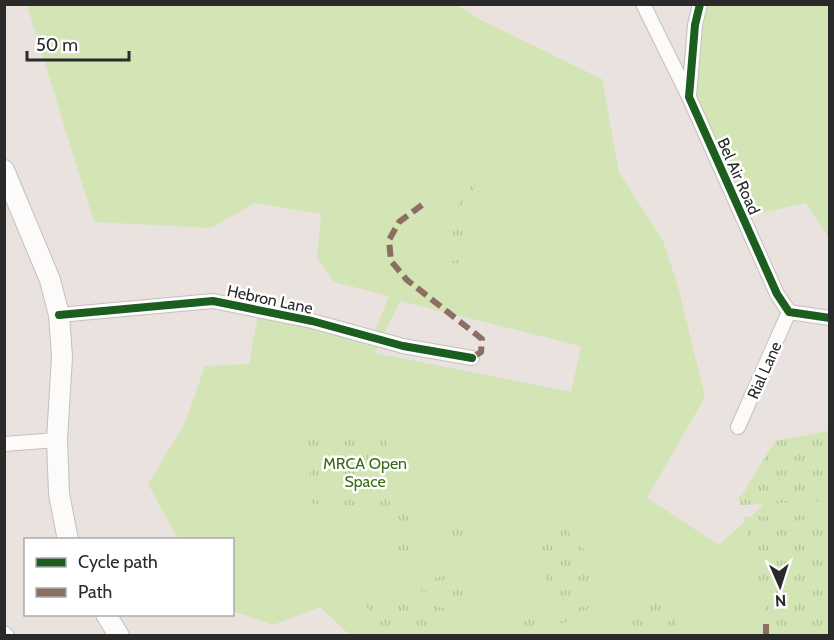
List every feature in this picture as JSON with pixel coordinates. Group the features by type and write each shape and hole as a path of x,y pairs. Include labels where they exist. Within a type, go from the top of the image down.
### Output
{"main road":[{"path":"4,170 50,280 59,315 62,357 57,440 59,494 68,538"},
{"path":"107,616 119,636"}],"street":[{"path":"643,4 688,97"},
{"name":"Bel Air Road","path":"700,4 695,25 688,97 777,294 789,312"},
{"name":"Hebron Lane","path":"59,315 213,301 312,321 403,346 472,358"},
{"path":"789,312 830,318"},
{"name":"Rial Lane","path":"738,427 789,312"},
{"path":"4,444 57,440"}],"green space":[{"path":"27,5 457,5 479,19 602,79 619,172 663,241 678,286 705,397 647,498 719,545 758,510 815,437 829,434 829,635 351,636 320,607 273,625 234,611 234,538 177,538 148,484 185,423 205,366 249,364 259,310 372,338 389,296 334,282 317,258 321,214 255,203 211,228 94,222","holes":["400,301 581,346 571,392 375,353"]},
{"path":"700,5 829,5 829,238 806,203 743,217 689,97"},
{"path":"468,157 479,166 459,264 446,261"},
{"path":"829,431 829,501 741,505 738,497 742,495 775,441"},
{"name":"MRCA Open Space","path":"308,436 324,437 328,505 311,504"},
{"name":"MRCA Open Space","path":"340,437 386,438 390,507 343,505"},
{"name":"MRCA Open Space","path":"398,507 414,508 412,571 396,576"},
{"name":"MRCA Open Space","path":"447,509 466,509 468,556 445,562"},
{"path":"829,513 829,635 771,635 744,517"},
{"path":"562,525 591,557 592,592 551,601 534,531 542,526"},
{"path":"465,570 473,601 401,587"},
{"path":"362,593 446,608 440,635 377,635"},
{"path":"669,594 679,635 630,635 628,596"},
{"path":"591,605 578,620 502,635 508,623"}],"marked path":[{"path":"422,205 399,222 389,240 391,261 407,280 482,339 481,352 472,358"},
{"path":"766,624 766,636"}],"cycle path":[{"path":"700,4 695,25 689,97 777,294 789,312 830,318"},
{"path":"59,315 213,301 312,321 403,346 472,358"}]}
